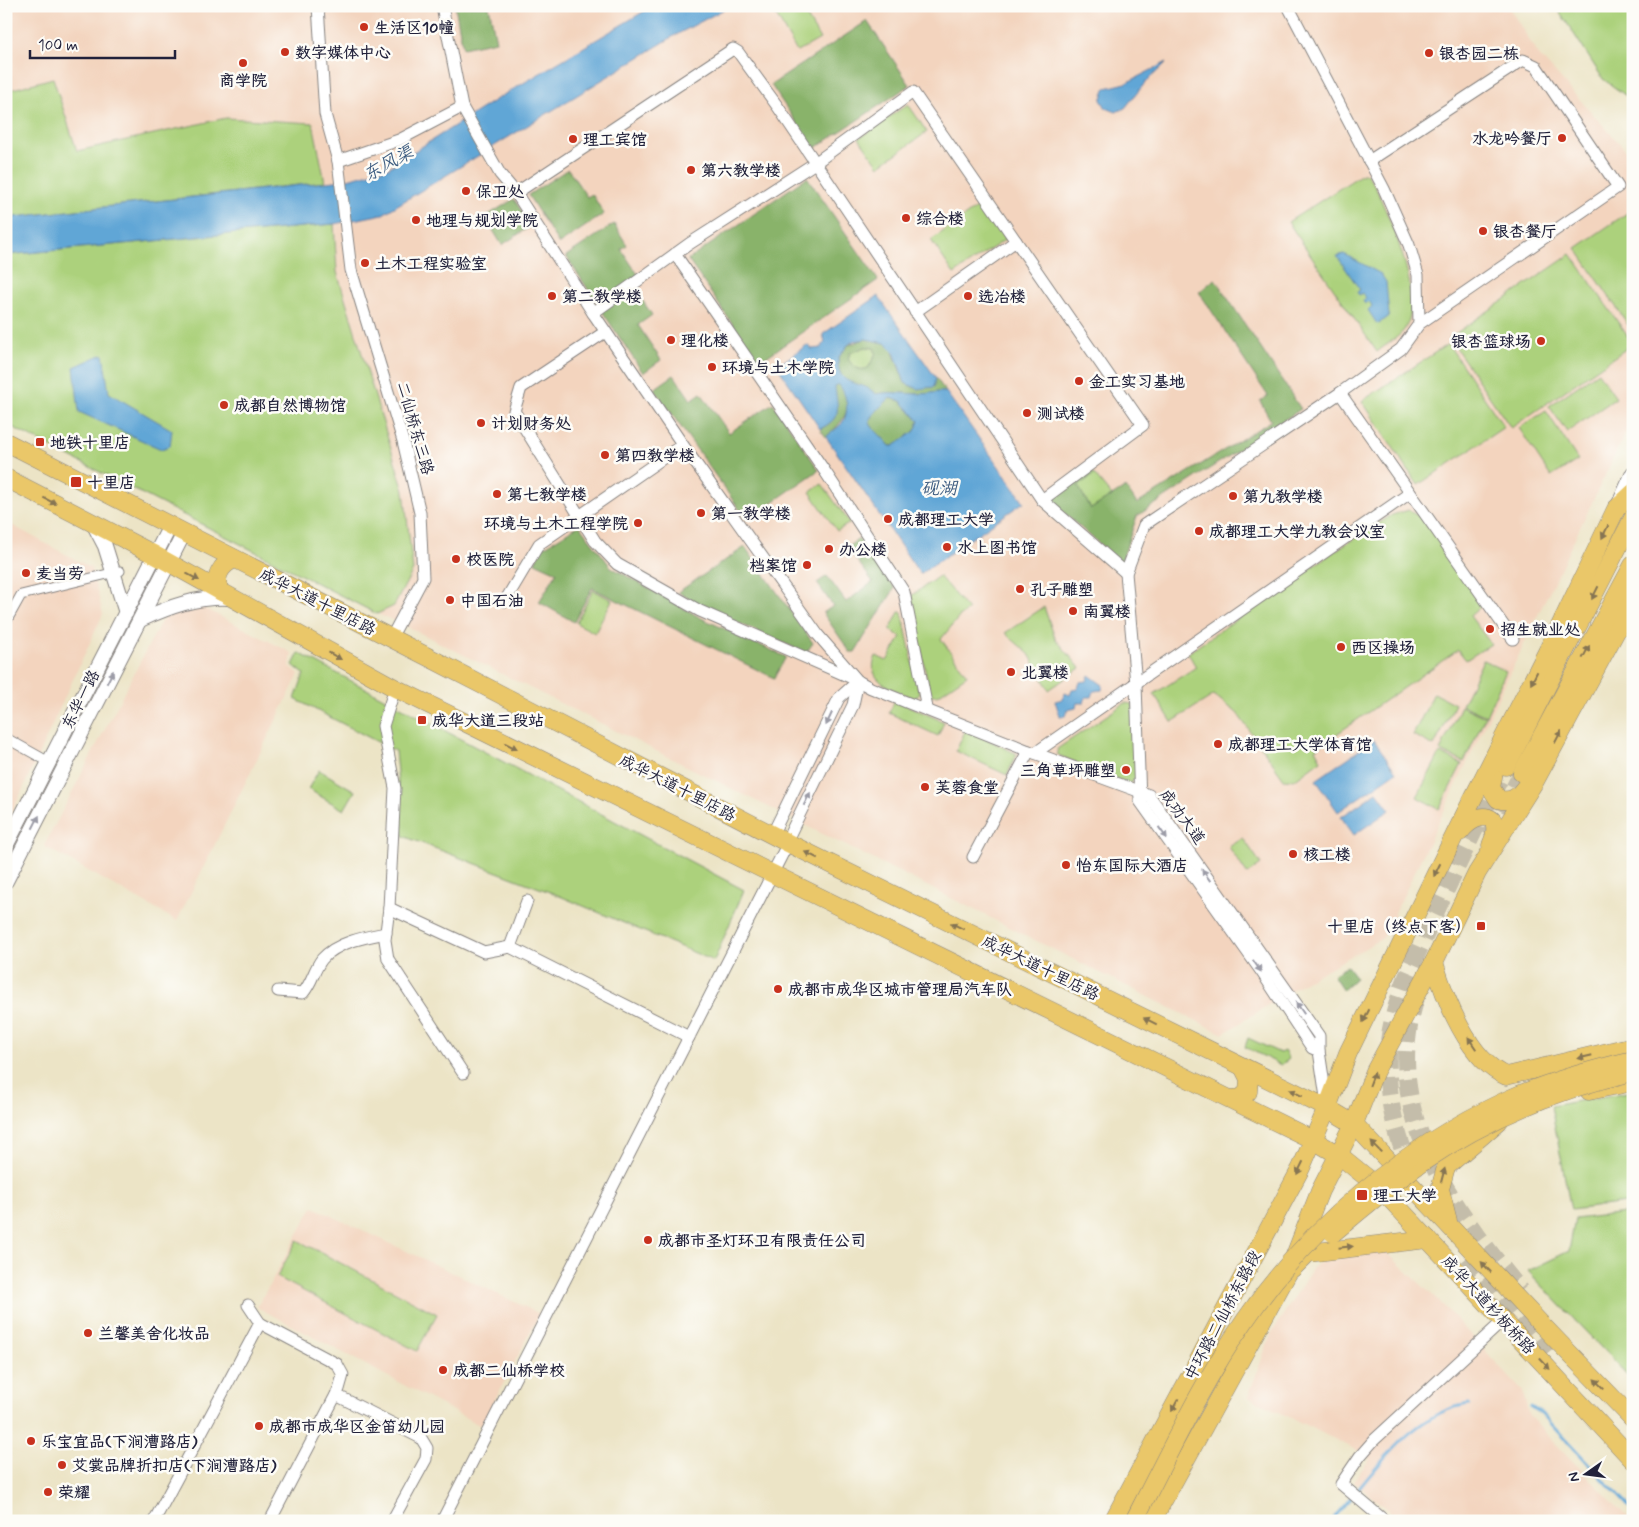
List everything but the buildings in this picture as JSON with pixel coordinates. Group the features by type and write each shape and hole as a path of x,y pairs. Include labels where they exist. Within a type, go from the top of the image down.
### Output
{"main road":[{"name":"成华大道十里店路","path":"6,442 782,840 1328,1108 1354,1124"},
{"path":"6,478 162,559 395,688 1231,1099 1339,1155"},
{"path":"1447,850 1616,509 1633,493"},
{"path":"1633,518 1514,769 1633,564"},
{"path":"226,595 218,587 217,577 222,566 235,559"},
{"path":"1478,873 1547,759 1633,600"},
{"path":"1505,735 1492,776 1491,788 1498,799 1510,800 1518,796 1547,759"},
{"path":"1152,1521 1288,1273 1320,1192 1354,1124 1375,1070 1434,962 1478,873 1495,835 1492,820 1481,816 1468,822 1447,850"},
{"name":"中环路二仙桥东路段","path":"1113,1521 1297,1176 1328,1108 1348,1053 1447,850"},
{"path":"1434,962 1459,1026 1495,1072 1506,1076 1633,1046"},
{"path":"1134,1521 1206,1382 1246,1319 1278,1276 1324,1225 1401,1162 1438,1138 1507,1100 1592,1069 1633,1060"},
{"path":"1231,1099 1241,1098 1248,1092 1249,1079 1243,1067"},
{"path":"1146,1521 1241,1343 1293,1276 1331,1234 1422,1163 1477,1129 1572,1088 1633,1072"},
{"path":"1448,1222 1440,1189 1446,1167 1499,1121 1520,1110 1542,1102 1633,1082"},
{"name":"成华大道杉板桥路","path":"1354,1124 1448,1222 1488,1268 1633,1419"},
{"name":"成华大道杉板桥路","path":"1339,1155 1382,1190 1633,1460"},
{"path":"1288,1273 1308,1253 1428,1239"}],"street":[{"name":"二仙桥东三路","path":"318,6 325,114 338,161 351,270 403,441 420,513 423,578 391,638"},
{"path":"442,6 464,111 500,174 516,193 605,332 682,445 818,635 858,681"},
{"path":"1288,6 1402,229 1416,265 1419,324"},
{"path":"516,193 733,49 738,52 815,162 1042,500 1126,573 1144,525 1340,393 1401,349 1419,324 1618,187 1536,66 1523,60 1368,161"},
{"path":"593,313 675,254 815,162 913,92 1143,425 1042,500"},
{"path":"338,161 399,140 464,111"},
{"path":"915,312 1016,241"},
{"path":"675,254 826,473 904,592 927,708"},
{"path":"605,332 522,388 514,411 594,541 616,564 700,610 858,681 1032,752 1141,792"},
{"path":"1340,393 1512,639"},
{"path":"505,601 539,544 682,445"},
{"path":"1616,509 1633,473"},
{"path":"972,857 1032,752 1136,684 1410,493"},
{"path":"93,523 117,572 126,613"},
{"name":"东华一路","path":"6,881 140,620 162,559 177,529"},
{"name":"东华一路","path":"7,844 126,613 162,559"},
{"path":"6,622 21,595 117,572"},
{"name":"成功大道","path":"1126,573 1136,684 1140,801 1261,971 1312,1048 1319,1051 1328,1108"},
{"path":"140,620 188,602 226,595"},
{"path":"442,1521 772,875 782,840 853,705 858,681"},
{"path":"395,688 383,726 395,788 389,908 384,940 388,959 463,1073"},
{"path":"6,738 49,762"},
{"path":"7,844 22,850"},
{"path":"510,947 527,901"},
{"path":"389,908 484,952 510,947 689,1037"},
{"path":"278,992 303,993 310,985 322,959 342,946 361,938 386,933"},
{"path":"248,1305 260,1323 337,1364 343,1375 336,1395 270,1521"},
{"path":"1385,1521 1341,1484 1369,1445 1504,1320"},
{"path":"154,1521 260,1323"},
{"path":"336,1395 421,1438 427,1448 426,1458 392,1521"}],"shaded area":[{"name":"成都理工大学","path":"6,6 1508,6 1538,54 1633,158 1633,417 1383,938 1301,984 1223,1034 400,623 377,614 6,424"},
{"path":"6,522 91,568 103,614 9,819 6,820"},
{"path":"202,607 292,653 290,666 299,674 177,921 44,846 163,618"},
{"name":"成都二仙桥学校","path":"313,1207 540,1314 481,1426 257,1307"},
{"path":"1384,1250 1443,1305 1523,1392 1529,1416 1631,1521 1401,1521 1353,1481 1370,1459 1357,1450 1248,1397 1271,1334 1316,1263"}],"green space":[{"path":"455,6 489,6 496,41 463,48"},
{"path":"771,6 800,6 820,39 797,52"},
{"path":"1556,6 1633,6 1633,101 1603,79"},
{"path":"867,21 910,85 814,149 771,85"},
{"path":"53,78 77,151 226,118 313,123 325,182 6,218 6,91"},
{"path":"908,104 927,132 879,166 859,138"},
{"path":"568,169 587,197 592,194 604,214 559,244 528,195"},
{"path":"1362,174 1367,174 1375,186 1389,217 1409,278 1411,298 1410,316 1404,330 1377,352 1288,222"},
{"path":"807,177 878,280 759,362 688,260"},
{"path":"514,199 531,226 502,245 485,217"},
{"path":"982,204 1006,239 954,274 931,240"},
{"path":"1633,209 1633,332 1576,248"},
{"name":"成都自然博物馆","path":"334,224 337,272 404,491 413,570 394,606 377,614 6,424 6,255"},
{"path":"614,224 627,245 621,249 639,276 597,303 566,256"},
{"name":"银杏篮球场","path":"1571,254 1633,344 1511,428 1449,338"},
{"path":"1215,279 1301,409 1137,516 1121,563 1048,499 1090,469 1094,474 1078,486 1091,509 1126,487 1137,504 1271,421 1260,401 1268,396 1199,292"},
{"path":"635,289 652,315 638,325 661,360 643,373 602,311"},
{"path":"865,339 885,343 891,347 905,383 913,387 934,387 936,378 946,392 876,394 850,382 841,375 838,358 848,345","holes":["865,347 874,348 876,353 866,369 857,368 848,359 850,353"]},
{"path":"1448,344 1504,427 1418,485 1362,401"},
{"path":"865,347 874,348 876,353 869,367 860,369 855,367 848,359 850,353"},
{"path":"1598,372 1616,398 1567,432 1549,406"},
{"path":"674,375 691,400 701,393 729,433 773,403 819,470 747,520 654,389"},
{"path":"838,383 847,399 846,413 838,425 826,437 820,429 831,421 836,411 834,387"},
{"path":"890,398 901,401 919,421 915,431 894,446 890,446 870,422 874,414"},
{"path":"1546,411 1578,460 1551,477 1519,428"},
{"path":"1094,474 1112,496 1091,509 1078,486"},
{"path":"822,484 850,523 837,531 810,492"},
{"name":"西区操场","path":"1409,510 1419,516 1429,526 1458,568 1481,606 1470,616 1491,644 1466,660 1458,650 1315,749 1321,760 1294,780 1284,779 1237,713 1214,695 1172,722 1154,694 1196,667 1188,653 1339,548 1392,515"},
{"path":"579,525 611,567 701,618 786,657 774,678 592,588 574,622 539,602 557,572 535,562 542,548"},
{"path":"859,539 895,588 855,652 850,652 823,613 833,606 817,583 827,576 846,602 873,582 847,547"},
{"path":"745,547 813,643 806,653 702,607 678,592"},
{"path":"939,576 968,610 960,616 941,639 967,675 938,695 930,695 911,596"},
{"path":"593,590 612,600 595,633 576,623"},
{"path":"1044,607 1055,638 1080,668 1049,690 1029,654 1005,633"},
{"path":"899,612 902,612 919,692 918,696 914,698 883,684 874,672 873,665 876,656 887,661 901,637 890,630"},
{"path":"299,653 744,890 714,961 555,894 403,836 395,751 295,699 304,674 293,665"},
{"path":"1483,660 1506,671 1486,716 1462,705"},
{"path":"1434,693 1455,704 1434,746 1413,735"},
{"path":"895,700 944,722 938,736 889,713"},
{"path":"1125,703 1133,704 1137,778 1129,784 1058,755 1057,749"},
{"path":"1461,706 1485,717 1464,762 1440,751"},
{"path":"966,729 1017,754 1007,775 956,751"},
{"path":"1440,753 1462,764 1439,809 1417,797"},
{"path":"319,770 355,791 344,810 308,789"},
{"path":"1243,838 1261,864 1247,874 1229,847"},
{"path":"1347,966 1356,978 1343,990 1333,975"},
{"path":"1248,1038 1280,1053 1284,1051 1289,1059 1281,1065 1245,1047"},
{"path":"1633,1091 1633,1202 1571,1210 1551,1106"},
{"path":"1633,1212 1633,1381 1528,1271 1569,1251 1575,1219"},
{"path":"297,1240 437,1314 417,1351 277,1277"}],"water":[{"path":"653,6 730,6 674,36 383,214 334,224 6,255 6,218 344,180 388,168 500,97"},
{"path":"1167,62 1145,83 1125,108 1116,112 1106,108 1101,100 1106,88 1126,83"},
{"path":"1344,254 1381,274 1386,282 1389,315 1377,324 1368,310 1372,306 1369,301 1365,304 1363,301 1366,298 1362,293 1359,295 1357,292 1360,290 1337,256"},
{"name":"砚湖","path":"878,296 936,378 934,387 918,389 905,383 894,352 885,343 866,339 853,341 838,358 841,375 845,379 870,389 876,394 946,392 1024,502 920,574 826,437 840,425 846,414 847,408 844,392 838,384 835,387 836,416 828,425 820,429 777,366 807,345 812,349 821,348 825,342 823,334","holes":["890,398 901,401 919,421 915,431 894,446 890,446 872,426 870,418"]},
{"path":"103,354 109,393 172,430 170,446 161,449 79,412 74,367"},
{"path":"1089,675 1103,685 1102,690 1094,691 1092,697 1086,697 1084,703 1077,703 1076,708 1068,710 1065,716 1060,716 1055,701 1063,699 1065,693 1070,695 1072,689 1078,688 1080,682 1087,681"},
{"path":"1374,740 1396,772 1338,812 1316,780"},
{"path":"1377,792 1390,810 1354,835 1341,817"}],"waterway":[{"path":"1356,1492 1392,1450 1420,1425 1451,1408 1469,1404"},
{"path":"1531,1407 1544,1416 1633,1511"},
{"path":"1331,1521 1352,1497"}],"tunnel":[{"path":"1490,836 1522,773"},
{"path":"1413,1172 1401,1144 1390,1100 1388,1054 1393,1020 1397,1004 1416,955 1499,780"},
{"path":"1416,998 1407,1040 1407,1080 1415,1119 1429,1156 1448,1192 1495,1260 1521,1291"},
{"path":"1469,1256 1546,1354"}],"place":[{"name":"生活区10幢","path":"364,27"},
{"name":"数字媒体中心","path":"285,52"},
{"name":"银杏园二栋","path":"1429,53"},
{"name":"商学院","path":"243,63"},
{"name":"水龙吟餐厅","path":"1562,138"},
{"name":"理工宾馆","path":"573,139"},
{"name":"第六教学楼","path":"691,170"},
{"name":"保卫处","path":"466,191"},
{"name":"综合楼","path":"906,218"},
{"name":"地理与规划学院","path":"416,220"},
{"name":"银杏餐厅","path":"1483,231"},
{"name":"土木工程实验室","path":"365,263"},
{"name":"第二教学楼","path":"552,296"},
{"name":"选冶楼","path":"968,296"},
{"name":"理化楼","path":"671,340"},
{"name":"银杏篮球场","path":"1541,341"},
{"name":"环境与土木学院","path":"712,367"},
{"name":"金工实习基地","path":"1079,381"},
{"name":"成都自然博物馆","path":"224,405"},
{"name":"测试楼","path":"1027,413"},
{"name":"计划财务处","path":"481,423"},
{"name":"地铁十里店","path":"40,442"},
{"name":"第四教学楼","path":"605,455"},
{"name":"十里店","path":"76,482"},
{"name":"第七教学楼","path":"497,494"},
{"name":"第九教学楼","path":"1233,496"},
{"name":"第一教学楼","path":"701,513"},
{"name":"成都理工大学","path":"888,519"},
{"name":"环境与土木工程学院","path":"638,523"},
{"name":"成都理工大学九教会议室","path":"1199,531"},
{"name":"水上图书馆","path":"947,547"},
{"name":"办公楼","path":"829,549"},
{"name":"校医院","path":"456,559"},
{"name":"档案馆","path":"807,565"},
{"name":"麦当劳","path":"26,573"},
{"name":"孔子雕塑","path":"1020,589"},
{"name":"中国石油","path":"450,600"},
{"name":"南翼楼","path":"1073,611"},
{"name":"招生就业处","path":"1490,629"},
{"name":"西区操场","path":"1341,647"},
{"name":"北翼楼","path":"1011,672"},
{"name":"成华大道三段站","path":"422,720"},
{"name":"成都理工大学体育馆","path":"1218,744"},
{"name":"三角草坪雕塑","path":"1126,770"},
{"name":"芙蓉食堂","path":"925,787"},
{"name":"核工楼","path":"1293,854"},
{"name":"怡东国际大酒店","path":"1066,865"},
{"name":"十里店（终点下客）","path":"1481,926"},
{"name":"成都市成华区城市管理局汽车队","path":"778,989"},
{"name":"理工大学","path":"1362,1195"},
{"name":"成都市圣灯环卫有限责任公司","path":"648,1240"},
{"name":"兰馨美舍化妆品","path":"88,1333"},
{"name":"成都二仙桥学校","path":"443,1370"},
{"name":"成都市成华区金笛幼儿园","path":"259,1426"},
{"name":"乐宝宜品(下涧漕路店)","path":"31,1441"},
{"name":"艾裳品牌折扣店(下涧漕路店)","path":"62,1465"},
{"name":"荣耀","path":"48,1492"}],"water label":[{"name":"东风渠","path":"388,163"}]}
